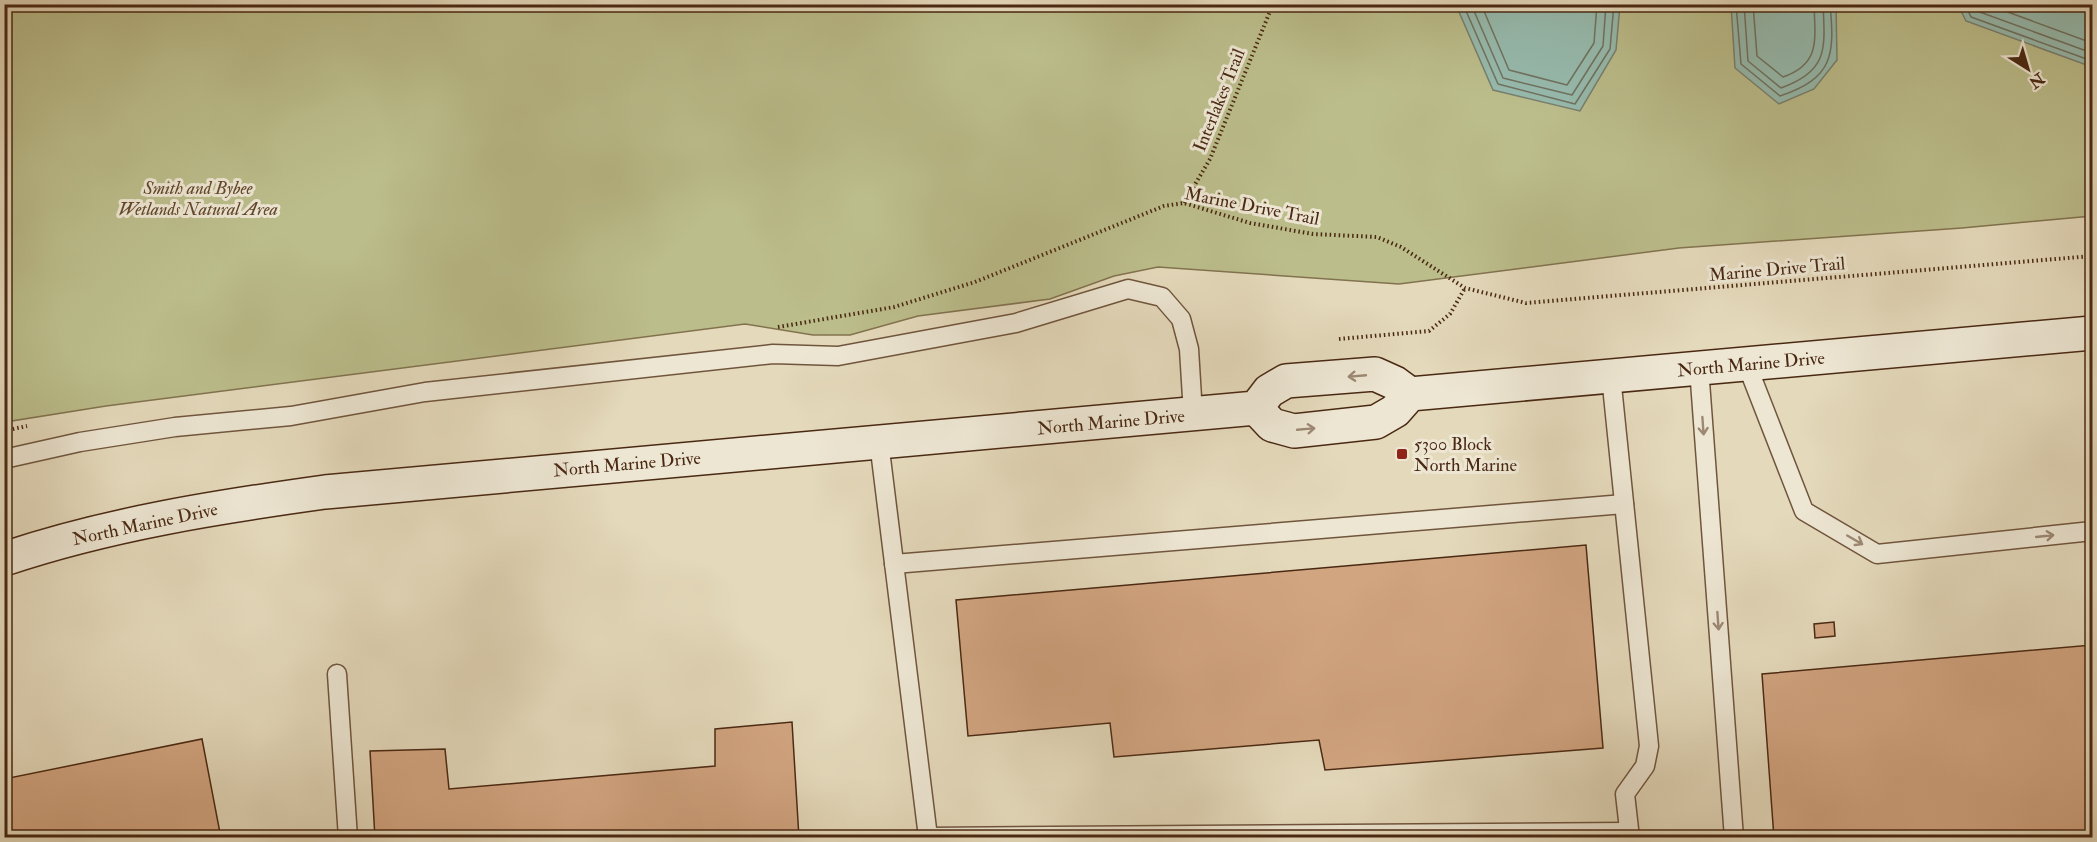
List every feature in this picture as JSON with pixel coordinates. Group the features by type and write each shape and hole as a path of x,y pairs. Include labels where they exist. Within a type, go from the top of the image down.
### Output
{"main road":[{"name":"North Marine Drive","path":"1410,394 2092,333"},
{"path":"1375,374 1395,383 1410,394 1395,411 1376,422 1293,431 1272,425 1256,408 1269,391 1286,381 1375,374"},
{"name":"North Marine Drive","path":"4,559 160,519 304,495 1256,408"}],"lane":[{"path":"4,459 80,442 175,427 291,416 425,393 773,354 838,356 1016,323 1128,289 1162,297 1181,319 1188,349 1193,414"},
{"path":"1747,365 1804,511 1877,554 2092,531"},
{"path":"1698,368 1734,837"},
{"path":"879,442 928,837 1630,835 1625,794 1636,781 1649,753 1611,376"},
{"path":"894,564 1624,504"},
{"path":"337,674 348,837"}],"path":[{"name":"Interlakes Trail","path":"1184,203 1210,159 1273,4"},
{"name":"Marine Drive Trail","path":"894,307 975,282 1164,206 1184,203 1250,223 1313,234 1377,237 1401,247 1466,288 1526,303 2092,256"},
{"path":"1339,339 1429,331 1450,314 1466,288"}],"green space":[{"name":"Smith and Bybee Wetlands Natural Area","path":"4,5 2092,5 2092,216 1962,228 1679,248 1399,284 1158,267 1114,276 1050,299 918,316 850,335 813,335 745,324 106,406 5,422"}],"water":[{"path":"1456,5 1620,5 1616,50 1580,111 1493,90"},
{"path":"1731,5 1836,5 1837,60 1814,89 1779,104 1735,68"},
{"path":"1958,5 2092,5 2092,67 1966,21"}],"building":[{"path":"1586,545 1603,748 1325,770 1319,740 1114,757 1110,723 968,736 956,600"},
{"path":"1834,622 1835,636 1815,638 1814,624"},
{"path":"2092,645 2092,838 1774,838 1762,674"},
{"path":"792,722 799,838 375,838 370,751 445,749 449,789 715,766 715,729"},
{"path":"202,739 221,838 4,838 4,779"}],"place":[{"name":"5300 Block North Marine","path":"1402,454"}]}
